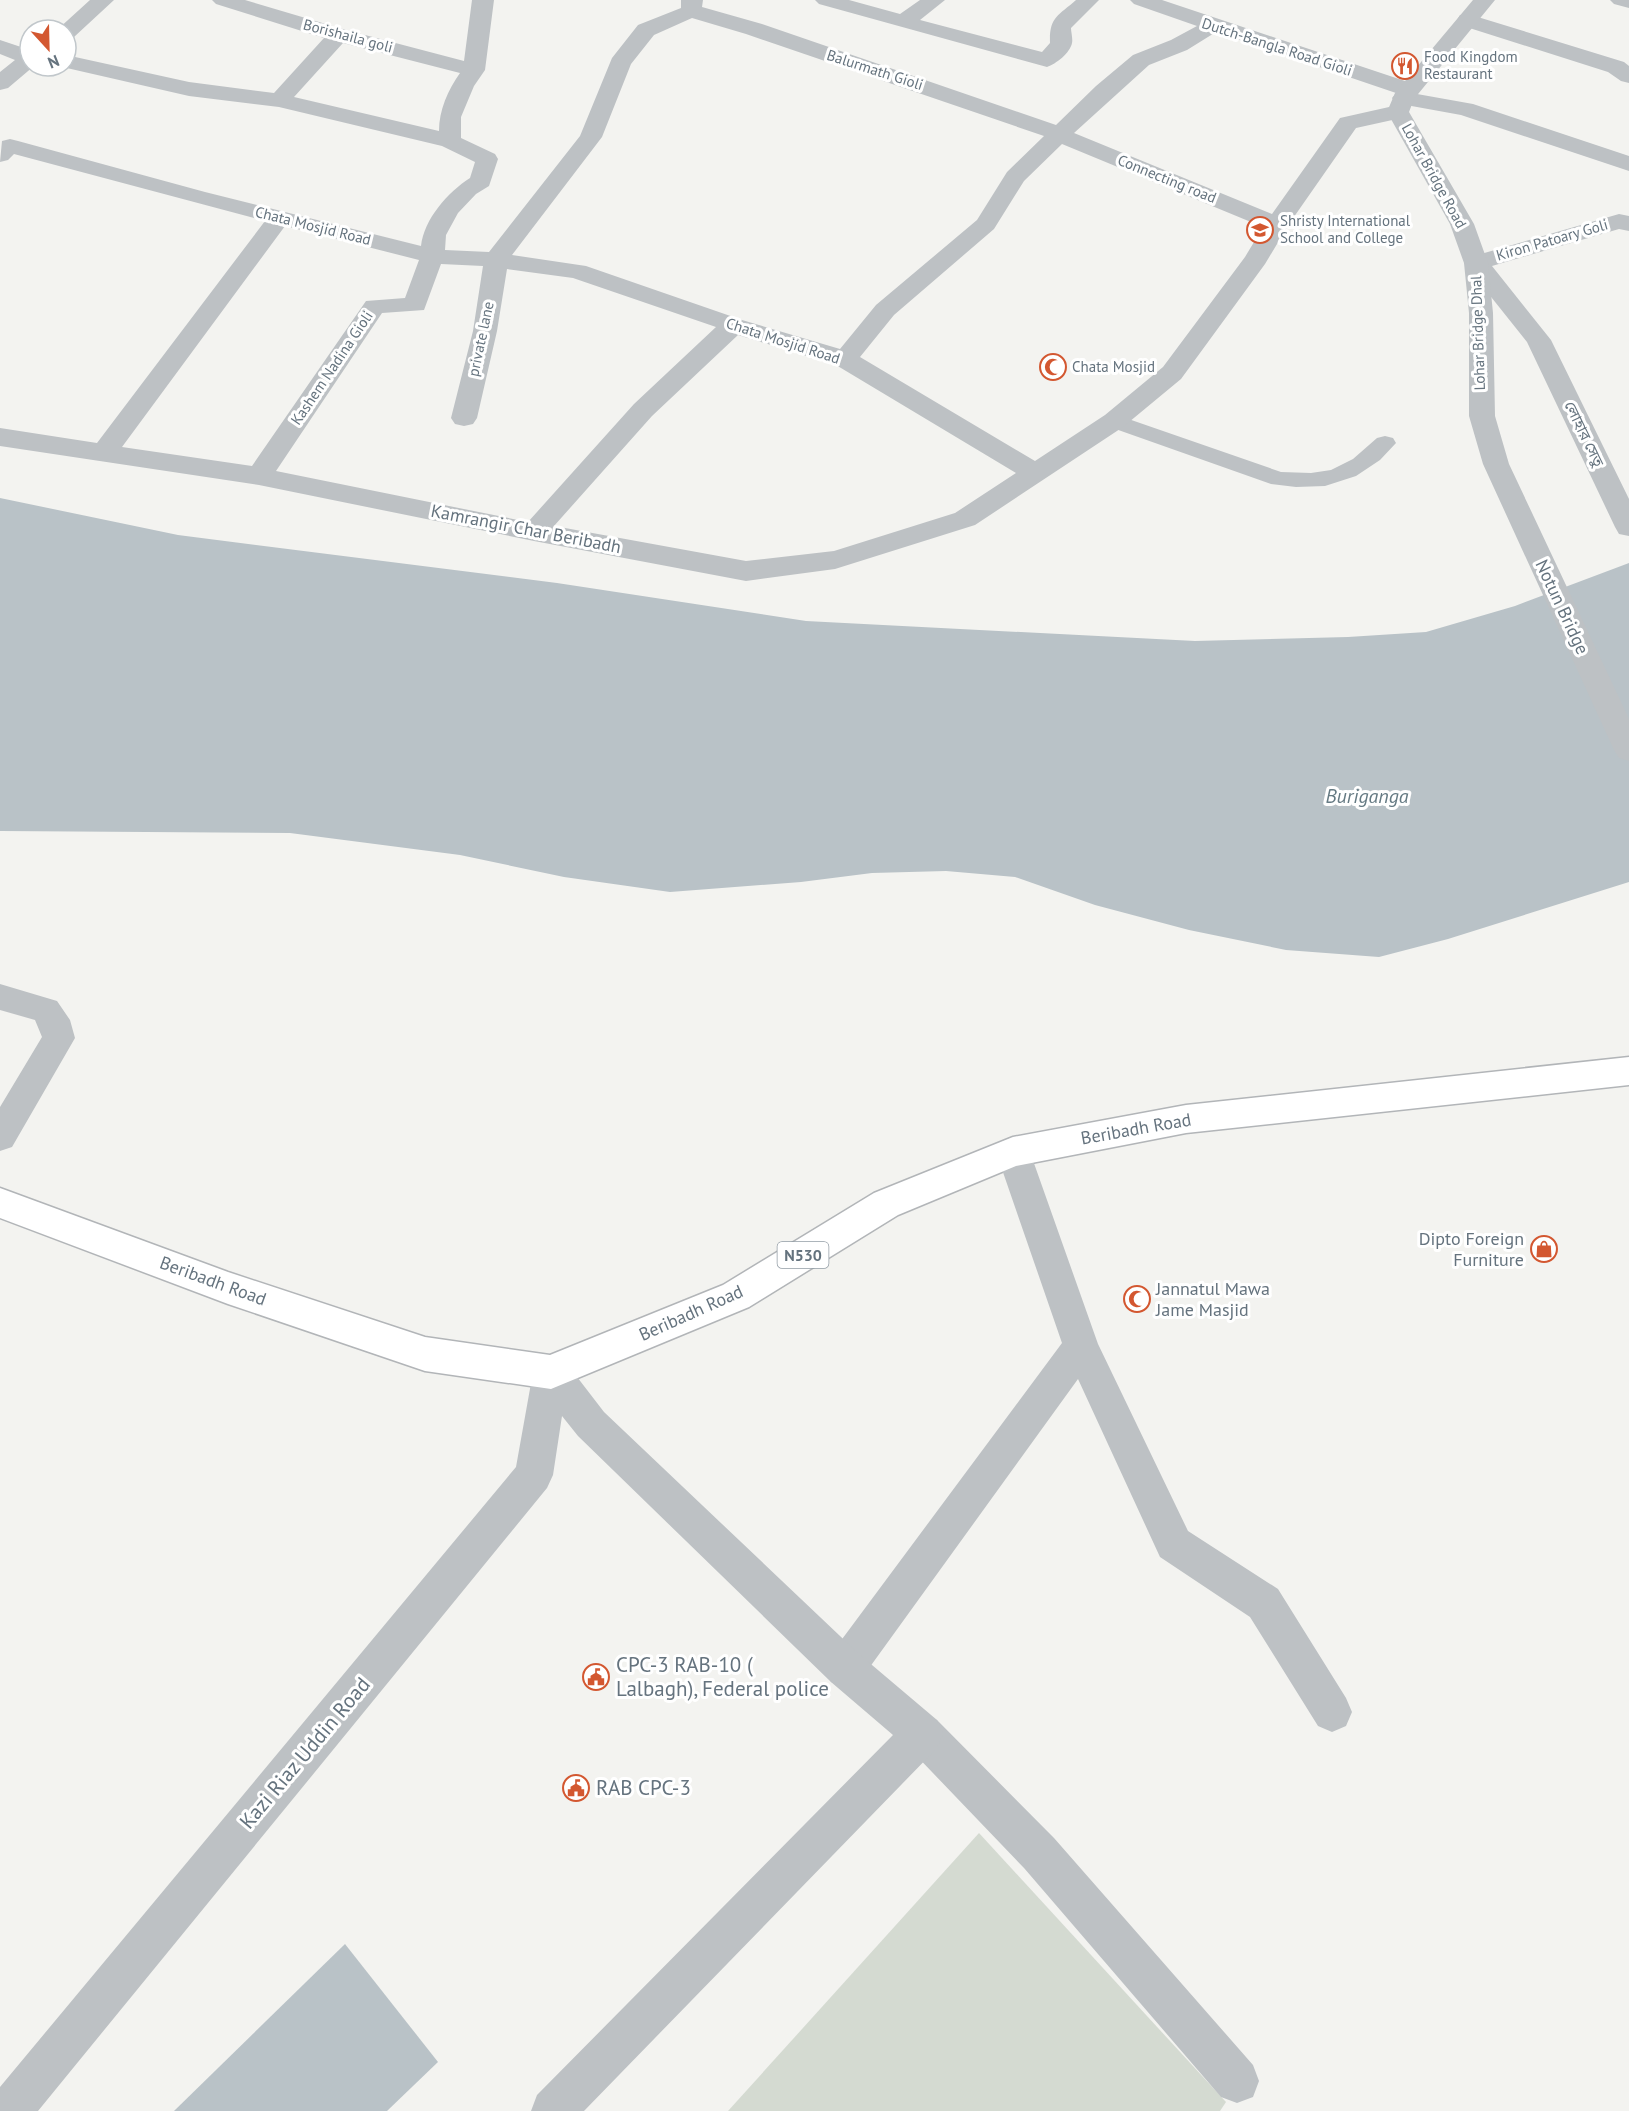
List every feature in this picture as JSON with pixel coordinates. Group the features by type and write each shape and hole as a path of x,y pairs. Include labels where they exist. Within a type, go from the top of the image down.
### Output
{"highway":[{"name":"Beribadh Road","path":"0,1203 228,1288 425,1354 551,1372 736,1296 886,1204 1013,1152 1186,1119 1629,1071"}],"street":[{"path":"78,22 103,0"},
{"name":"Borishaila goli","path":"223,0 338,35 474,70"},
{"path":"450,141 450,117 463,85 474,70 483,0"},
{"path":"826,0 1047,60 1061,44 1060,26 1088,0"},
{"path":"903,22 934,0"},
{"name":"Dutch-Bangla Road Gioli","path":"1144,0 1404,100"},
{"path":"1034,472 1114,422 1172,373 1256,259 1277,224 1348,123 1404,100 1484,0"},
{"path":"1621,0 1629,2"},
{"path":"496,260 591,137 620,63 646,30 692,5"},
{"name":"Balurmath Gioli","path":"692,5 1058,135"},
{"path":"1467,20 1616,67 1629,76"},
{"path":"845,360 885,310 986,224 1015,177 1058,135 1141,60 1179,45 1212,26"},
{"path":"279,100 338,35"},
{"path":"0,46 18,53"},
{"path":"78,65 189,89 279,100 450,141 487,159 481,181 468,189 448,210 434,235 432,256"},
{"path":"0,83 18,68"},
{"path":"1404,100 1465,109 1629,164"},
{"name":"Lohar Bridge Road","path":"1404,100 1462,224 1476,263"},
{"name":"Connecting road","path":"1058,135 1277,224"},
{"name":"Chata Mosjid Road","path":"0,154 10,147 432,256 496,260 577,271 733,325 845,360 1034,472"},
{"path":"104,453 279,218"},
{"name":"Kiron Patoary Goli","path":"1476,263 1619,221 1629,224"},
{"name":"Kashem Nadina Gioli","path":"259,476 375,306 415,305 432,256"},
{"name":"private lane","path":"464,418 485,331 496,260"},
{"name":"Lohar Bridge Dhal","path":"1476,263 1539,340"},
{"name":"Lohar Bridge Dhal","path":"1476,263 1480,313 1482,416 1496,464"},
{"path":"534,532 643,410 733,325"},
{"name":"লোহার সেতু","path":"1539,340 1629,527"},
{"name":"Kamrangir Char Beribadh","path":"0,437 259,476 534,532 747,571 835,560 965,519 1034,472"},
{"name":"Notun Bridge","path":"1496,464 1629,750"},
{"path":"0,997 46,1010 54,1020 59,1038 0,1137"},
{"path":"1013,1152 1080,1346 1173,1544 1264,1603 1332,1712"},
{"path":"845,1668 1080,1346"},
{"path":"551,1372 591,1424 845,1668 923,1734 1039,1853 1237,2081"},
{"name":"Kazi Riaz Uddin Road","path":"9,2111 534,1475 551,1372"},
{"path":"553,2111 923,1734"}],"lane":[{"path":"1114,422 1279,479 1306,481 1330,479 1364,464 1385,443"}],"shaded area":[{"path":"979,1833 1226,2102 1220,2111 728,2111"}],"water":[{"name":"Buriganga","path":"0,498 178,535 557,583 806,621 1195,641 1348,637 1426,632 1515,606 1629,563 1629,882 1448,939 1379,957 1286,950 1189,930 1095,905 1015,877 946,871 872,873 801,882 670,892 564,877 460,855 290,833 0,831"},
{"path":"345,1944 438,2062 387,2111 174,2111"}],"place":[{"name":"Food Kingdom Restaurant","path":"1405,66"},
{"name":"Shristy International School and College","path":"1260,230"},
{"name":"Chata Mosjid","path":"1053,367"},
{"name":"Dipto Foreign Furniture","path":"1544,1249"},
{"name":"Jannatul Mawa Jame Masjid","path":"1137,1299"},
{"name":"CPC-3 RAB-10 ( Lalbagh), Federal police","path":"596,1677"},
{"name":"RAB CPC-3","path":"576,1788"}]}
